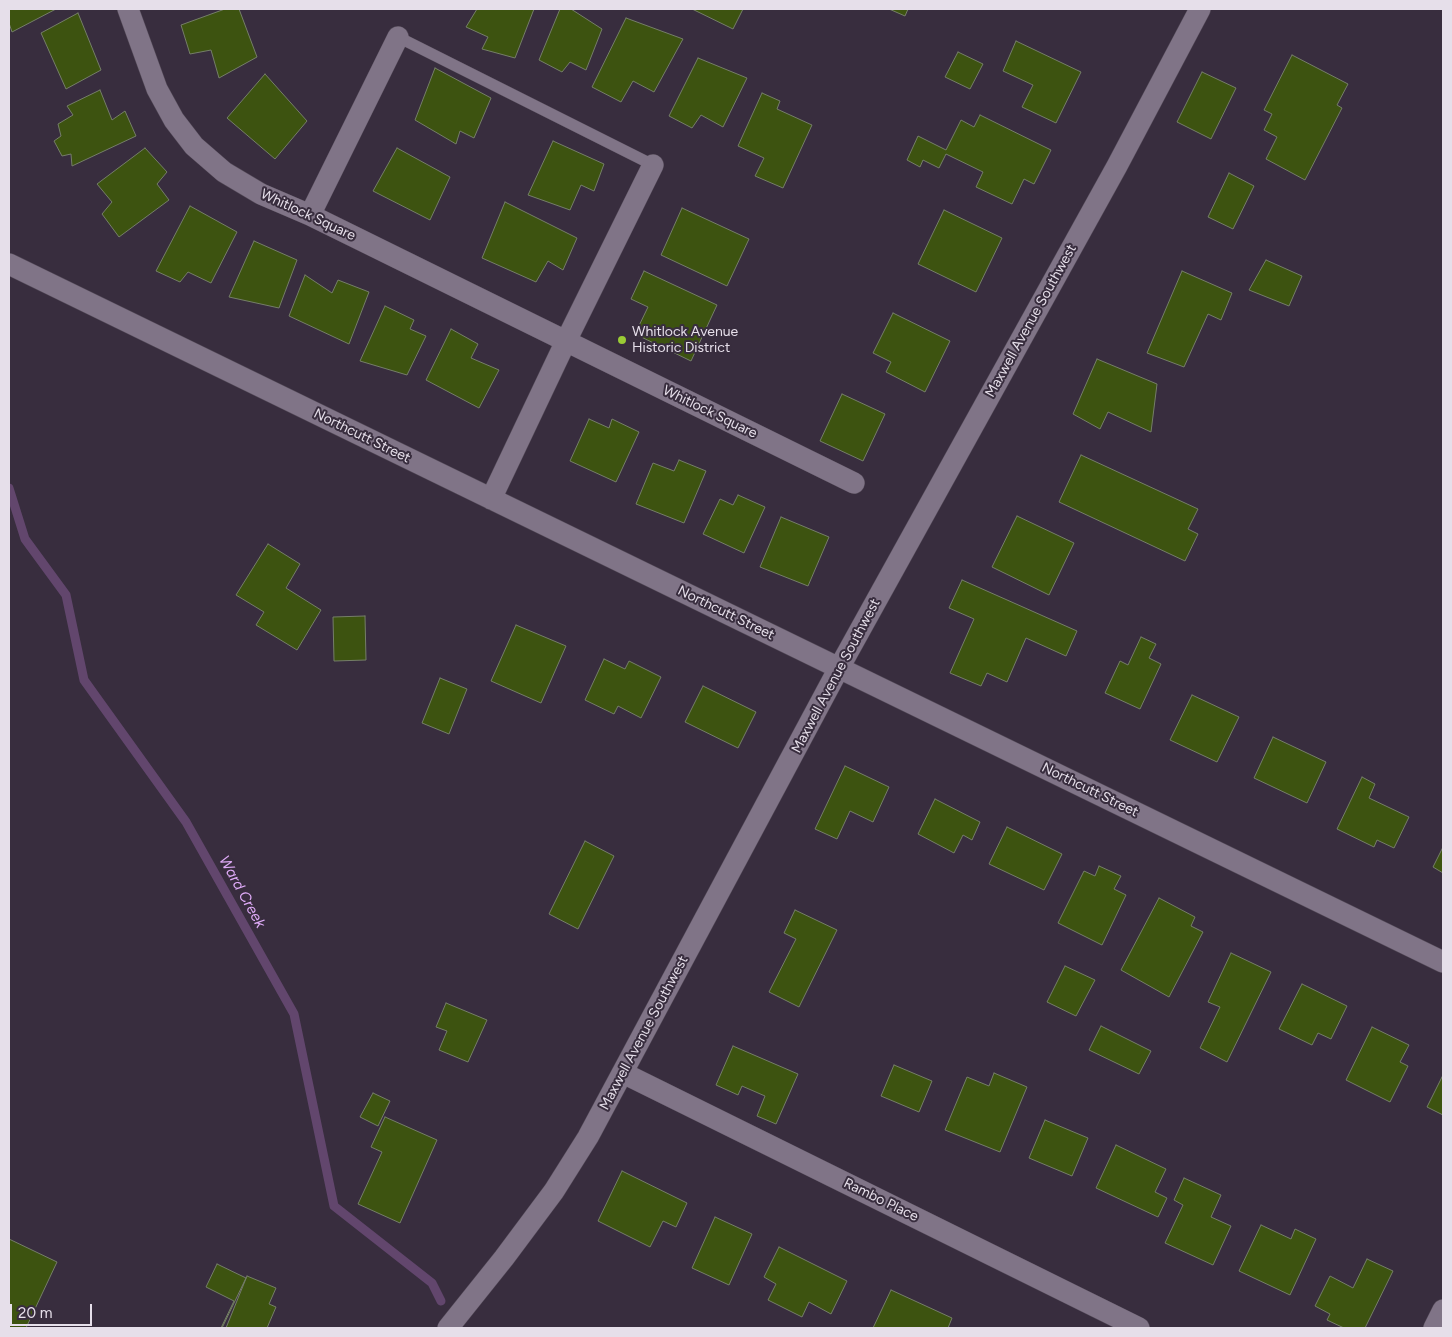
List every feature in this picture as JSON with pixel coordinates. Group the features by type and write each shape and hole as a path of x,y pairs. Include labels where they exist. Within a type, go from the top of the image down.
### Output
{"street":[{"name":"Whitlock Square","path":"128,9 157,89 174,120 194,146 224,172 261,194 310,215 854,483"},
{"name":"Maxwell Avenue Southwest","path":"448,1328 554,1191 588,1137 839,668 1117,166 1200,9"},
{"path":"310,215 398,37"},
{"path":"491,499 653,165"},
{"name":"Northcutt Street","path":"9,264 1443,962"},
{"name":"Rambo Place","path":"623,1073 1139,1328"},
{"path":"1434,1328 1443,1310"}],"lane":[{"path":"398,37 653,165"}],"building":[{"path":"9,9 56,9 12,32 9,23"},
{"path":"225,9 239,9 257,57 219,78 211,50 190,54 181,25"},
{"path":"477,9 534,9 515,58 482,49 488,37 466,27"},
{"path":"560,9 571,9 602,29 586,70 570,62 562,72 539,60"},
{"path":"692,9 743,9 733,29"},
{"path":"889,9 908,9 905,16"},
{"path":"78,13 101,70 66,89 41,33"},
{"path":"626,18 683,39 654,92 633,81 621,102 592,87"},
{"path":"1016,41 1081,72 1056,123 1022,107 1033,85 1003,71"},
{"path":"958,52 983,64 970,89 945,77"},
{"path":"1292,55 1348,84 1337,105 1342,108 1305,180 1266,159 1277,137 1264,130 1272,114 1264,110"},
{"path":"698,58 747,78 723,127 701,115 692,128 669,116"},
{"path":"435,68 491,98 474,138 460,131 456,144 415,120"},
{"path":"1202,72 1236,88 1211,139 1177,122"},
{"path":"265,74 307,121 275,159 227,118"},
{"path":"100,90 112,120 125,111 136,136 72,166 71,154 62,156 54,141 61,136 58,124 73,115 67,106"},
{"path":"762,93 780,101 777,109 812,125 783,188 755,176 764,158 738,146"},
{"path":"980,115 1051,150 1034,184 1024,179 1012,204 976,187 983,172 946,154 939,168 923,160 920,167 907,160 918,136 946,150 961,120 974,127"},
{"path":"553,141 604,164 594,191 581,185 570,210 528,195"},
{"path":"145,148 167,172 157,184 169,200 119,237 102,214 112,202 97,184"},
{"path":"397,148 450,177 430,220 373,191"},
{"path":"1229,173 1254,186 1233,229 1208,217"},
{"path":"505,202 577,238 563,270 548,261 536,282 482,258"},
{"path":"190,206 237,232 211,283 188,272 180,282 156,271"},
{"path":"682,208 749,239 727,286 661,255"},
{"path":"944,210 1002,238 976,292 918,264"},
{"path":"254,241 297,260 279,308 229,297"},
{"path":"1266,260 1302,276 1289,306 1249,290"},
{"path":"644,271 717,305 691,361 635,334 648,307 631,299"},
{"path":"1182,271 1232,293 1221,320 1208,314 1184,367 1147,353"},
{"path":"305,275 332,293 338,280 369,292 349,344 289,316"},
{"path":"385,306 414,320 410,329 426,336 407,375 360,361"},
{"path":"893,313 950,341 925,392 886,372 891,362 873,353"},
{"path":"451,329 478,344 471,358 499,370 479,408 426,380"},
{"path":"1097,359 1157,384 1151,432 1108,412 1100,429 1073,414"},
{"path":"842,394 885,414 863,461 820,441"},
{"path":"589,419 609,428 612,419 639,432 616,482 570,461"},
{"path":"1081,455 1198,509 1188,529 1198,534 1185,561 1059,502"},
{"path":"679,460 706,471 684,523 636,504 653,463 674,471"},
{"path":"738,495 765,507 744,553 703,534 720,499 733,505"},
{"path":"1017,516 1074,543 1049,595 992,567"},
{"path":"781,517 829,537 808,586 760,567"},
{"path":"268,544 300,564 286,588 321,610 297,650 256,625 264,612 236,595"},
{"path":"962,580 1077,631 1066,656 1026,638 1007,682 987,673 981,686 950,673 974,619 949,608"},
{"path":"365,616 366,660 334,661 333,617"},
{"path":"516,625 566,646 541,703 491,681"},
{"path":"1141,637 1156,644 1149,658 1161,664 1140,709 1105,693 1120,661 1128,665"},
{"path":"604,659 625,669 629,661 661,677 641,718 618,706 614,714 585,700"},
{"path":"440,678 467,689 449,734 422,723"},
{"path":"703,686 756,712 738,748 685,722"},
{"path":"1192,695 1239,717 1217,762 1170,740"},
{"path":"1273,737 1326,762 1307,803 1254,778"},
{"path":"845,766 889,787 873,822 850,811 837,839 815,829"},
{"path":"1362,777 1375,784 1369,798 1409,817 1394,848 1377,840 1374,847 1337,829"},
{"path":"935,799 980,822 972,840 963,835 954,853 918,834"},
{"path":"1007,827 1062,854 1044,890 989,864"},
{"path":"585,841 614,856 578,929 549,914"},
{"path":"1443,847 1443,873 1433,867"},
{"path":"1099,866 1121,876 1114,889 1126,895 1102,945 1058,923 1084,871 1095,876"},
{"path":"1159,898 1195,917 1191,926 1203,932 1169,997 1121,970"},
{"path":"795,910 837,930 799,1007 769,992 796,939 784,933"},
{"path":"1231,953 1271,972 1227,1062 1200,1048 1220,1007 1208,1002"},
{"path":"1065,966 1095,980 1076,1016 1047,1002"},
{"path":"1302,984 1347,1006 1331,1039 1318,1033 1312,1045 1279,1029"},
{"path":"446,1003 487,1020 468,1062 439,1050 447,1031 436,1027"},
{"path":"1101,1026 1151,1051 1139,1074 1089,1050"},
{"path":"1372,1027 1409,1045 1400,1062 1408,1066 1390,1102 1346,1080"},
{"path":"733,1046 798,1074 776,1124 757,1116 765,1096 742,1086 738,1095 716,1085"},
{"path":"894,1065 932,1081 919,1112 881,1096"},
{"path":"994,1073 1027,1087 1000,1152 945,1130 967,1077 989,1086"},
{"path":"1443,1075 1443,1115 1427,1107"},
{"path":"373,1093 390,1101 378,1126 360,1117"},
{"path":"385,1117 437,1140 400,1223 358,1204 382,1152 371,1147"},
{"path":"1045,1120 1088,1138 1072,1176 1029,1158"},
{"path":"1116,1145 1166,1169 1155,1192 1167,1198 1158,1217 1096,1188"},
{"path":"622,1171 687,1203 676,1227 663,1221 650,1247 598,1221"},
{"path":"1184,1178 1221,1195 1211,1217 1231,1226 1213,1265 1165,1243 1183,1205 1174,1200"},
{"path":"715,1217 752,1234 729,1285 692,1268"},
{"path":"1261,1225 1291,1239 1295,1229 1316,1239 1290,1295 1239,1271"},
{"path":"9,1239 57,1262 26,1328 9,1328"},
{"path":"779,1247 847,1281 831,1314 809,1302 802,1317 768,1300 776,1284 764,1277"},
{"path":"1367,1259 1393,1271 1365,1328 1344,1328 1327,1320 1330,1314 1315,1306 1330,1276 1353,1288"},
{"path":"217,1264 246,1278 222,1328 234,1301 206,1287"},
{"path":"247,1276 276,1288 269,1304 276,1307 267,1328 226,1328"},
{"path":"891,1290 952,1318 948,1328 873,1328"}],"waterway":[{"name":"Ward Creek","path":"9,488 25,539 66,595 84,680 186,822 294,1014 334,1206 432,1283 441,1301"}],"place":[{"name":"Whitlock Avenue Historic District","path":"622,340"}]}
